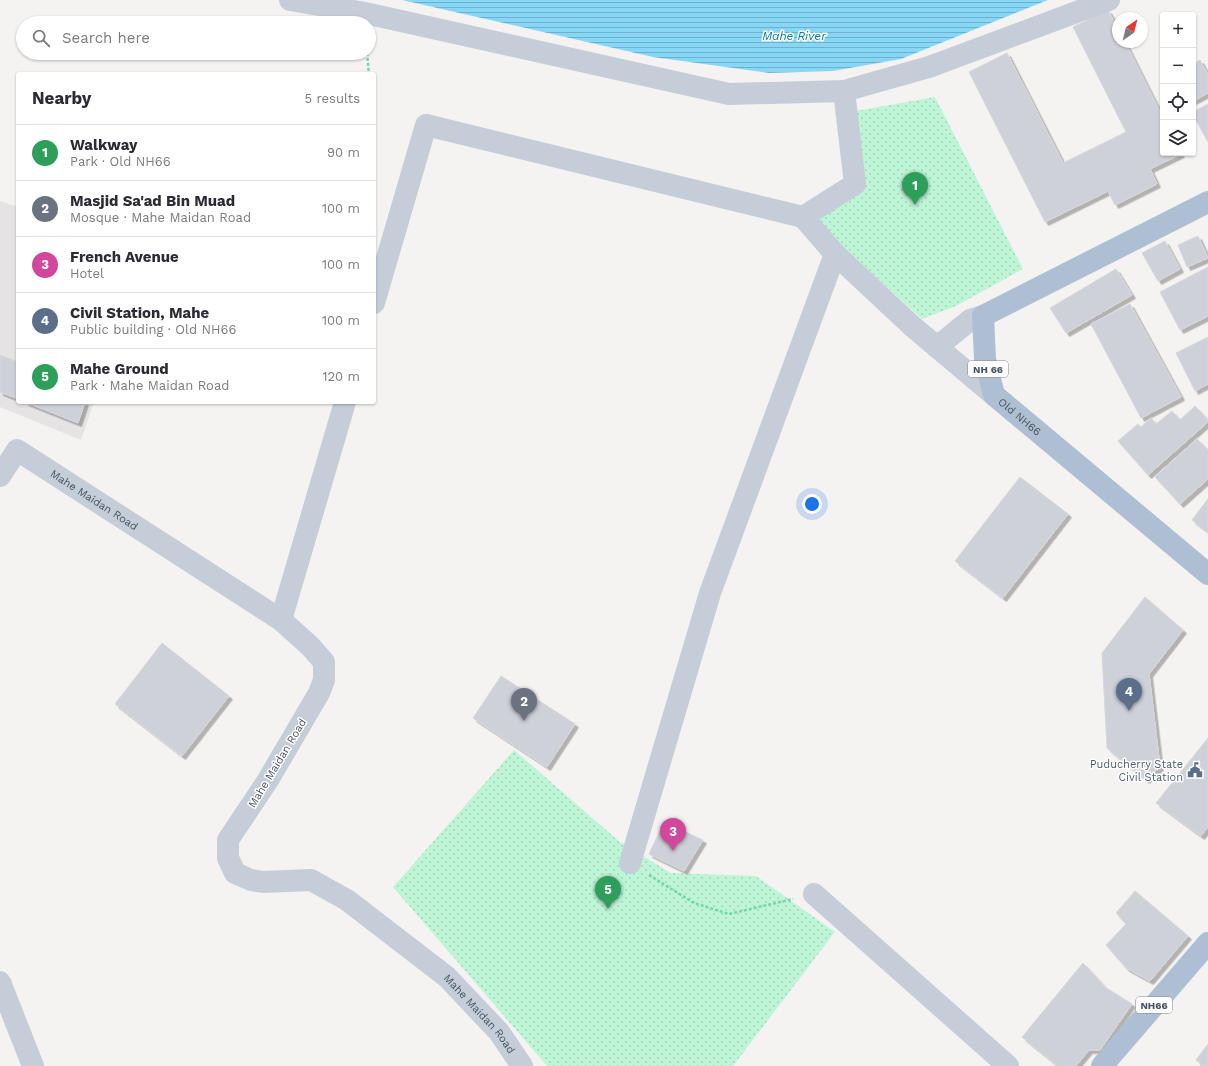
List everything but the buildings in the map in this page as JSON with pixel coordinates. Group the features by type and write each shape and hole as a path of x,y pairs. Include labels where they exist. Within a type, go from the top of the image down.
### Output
{"main road":[{"path":"983,316 1208,202"},
{"name":"Old NH66","path":"983,316 985,359 994,395 1208,574"},
{"name":"NH66","path":"1102,1066 1208,944"}],"street":[{"path":"290,0 365,13 729,94 844,91 929,67 1109,0"},
{"path":"802,217 855,184 844,91"},
{"path":"376,296 426,125 802,217 835,254 912,326 994,395"},
{"path":"630,863 710,593 835,254"},
{"path":"937,347 970,320 983,316"},
{"path":"282,620 344,404"},
{"name":"Mahe Maidan Road","path":"0,476 17,450 282,620 310,646 324,662 324,680 268,780 228,840 228,858 235,873 251,880 263,882 311,880 347,900 447,977 498,1032 522,1066"},
{"path":"814,894 1008,1066"},
{"path":"0,982 33,1066"}],"path":[{"path":"368,60 369,72"},
{"path":"630,863 694,902 729,914 814,894"}],"shaded area":[{"path":"0,201 16,206 16,404 93,404 81,440 0,407"}],"green space":[{"path":"935,97 1023,269 956,306 922,319 844,248 816,220 864,189 850,112"},
{"path":"514,750 620,842 671,873 756,876 835,932 733,1066 547,1066 393,887"}],"water":[{"name":"Mahe River","path":"402,0 1048,0 901,59 833,71 769,73 653,57"}],"place":[{"name":"Walkway","path":"915,205"},
{"name":"Civil Station, Mahe","path":"1129,711"},
{"name":"Masjid Sa'ad Bin Muad","path":"524,721"},
{"name":"Puducherry State Civil Station","path":"1195,770"},
{"name":"French Avenue","path":"673,851"},
{"name":"Mahe Ground","path":"608,909"}]}
